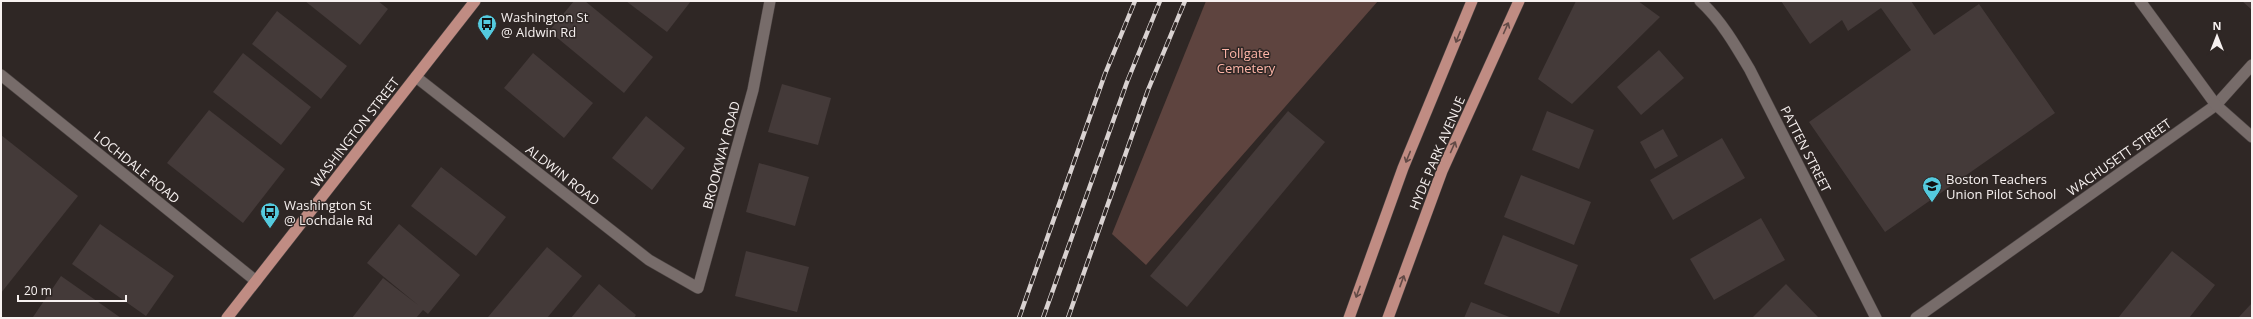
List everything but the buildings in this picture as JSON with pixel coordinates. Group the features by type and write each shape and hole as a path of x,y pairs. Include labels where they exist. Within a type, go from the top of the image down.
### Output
{"main road":[{"name":"WASHINGTON STREET","path":"227,318 475,1"},
{"name":"HYDE PARK AVENUE","path":"1349,318 1403,168 1472,1"},
{"name":"HYDE PARK AVENUE","path":"1388,318 1442,171 1519,1"}],"street":[{"name":"BROOKWAY ROAD","path":"698,288 753,90 770,1"},
{"name":"PATTEN STREET","path":"1700,1 1709,9 1733,40 1750,70 1876,318"},
{"path":"2140,1 2216,105 2252,136"},
{"name":"WACHUSETT STREET","path":"1916,318 2216,105 2252,65"},
{"name":"LOCHDALE ROAD","path":"1,75 256,281"},
{"name":"ALDWIN ROAD","path":"416,77 649,260 698,288"}],"green space":[{"name":"Tollgate Cemetery","path":"1206,1 1378,1 1146,265 1112,234"}],"railway":[{"path":"1019,318 1105,74 1135,1"},
{"path":"1043,318 1127,82 1160,1"},
{"path":"1068,318 1148,90 1185,1"}],"place":[{"name":"Washington St @ Aldwin Rd","path":"487,41"},
{"name":"Boston Teachers Union Pilot School","path":"1932,203"},
{"name":"Washington St @ Lochdale Rd","path":"270,229"}]}
